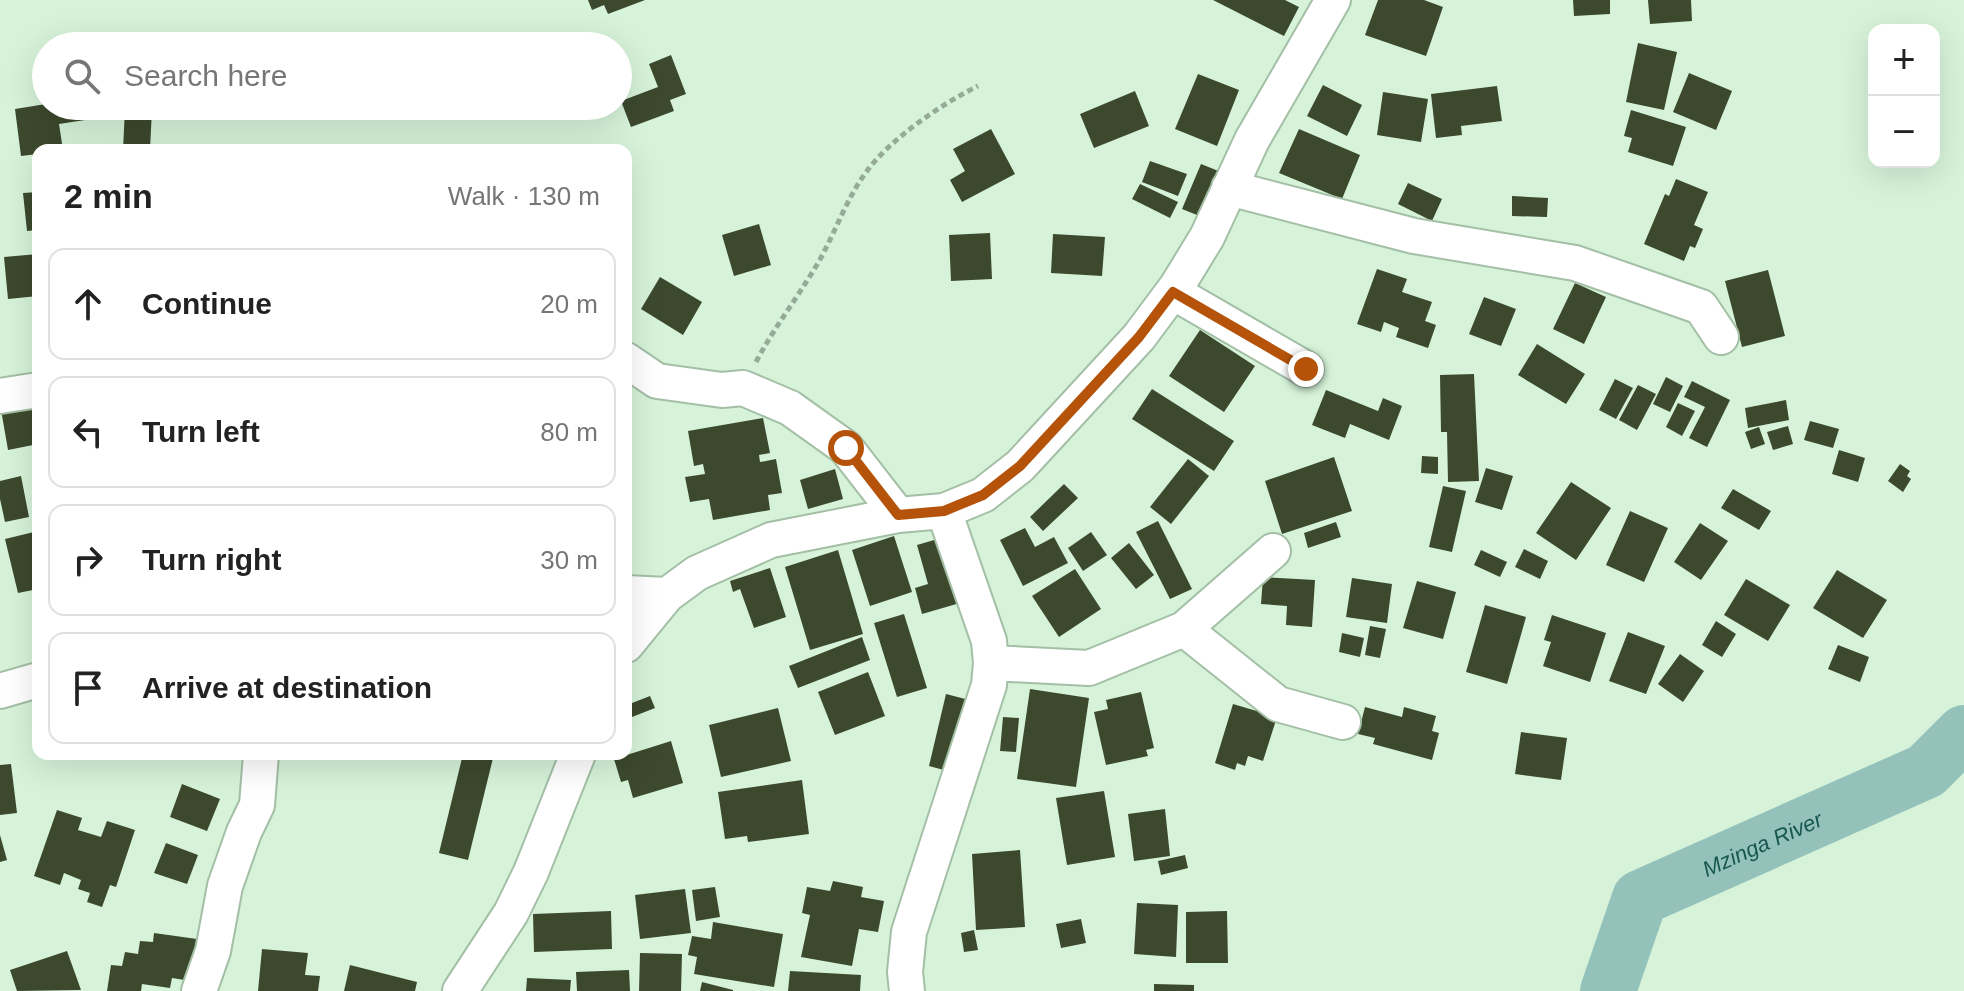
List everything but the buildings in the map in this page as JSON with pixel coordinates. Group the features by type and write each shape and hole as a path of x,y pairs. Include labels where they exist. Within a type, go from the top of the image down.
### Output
{"street":[{"path":"632,638 667,595 697,573 771,540 898,515 944,511 983,495 1020,466 1139,337 1173,292 1207,237 1252,140 1333,0"},
{"path":"1229,188 1414,236 1575,263 1701,307 1721,337"},
{"path":"1173,292 1306,369"},
{"path":"632,364 657,381 722,390 743,388 790,408 846,448 898,515"},
{"path":"0,396 32,391"},
{"path":"907,991 905,972 909,932 989,685 991,663 989,641 944,511"},
{"path":"991,663 1089,668 1184,629 1273,551"},
{"path":"632,593 667,595"},
{"path":"1184,629 1278,704 1343,722"},
{"path":"0,691 32,682"},
{"path":"199,991 213,951 225,886 257,805 261,760"},
{"path":"460,991 511,913 531,872 576,760"}],"path":[{"path":"743,388 776,325 816,267 866,171 895,140 953,98 978,86"}],"waterway":[{"name":"Mzinga River","path":"1608,991 1640,898 1926,771 1964,733"}],"route":[{"path":"846,448 898,515 944,511 983,495 1020,466 1139,337 1173,292 1306,369"}]}
